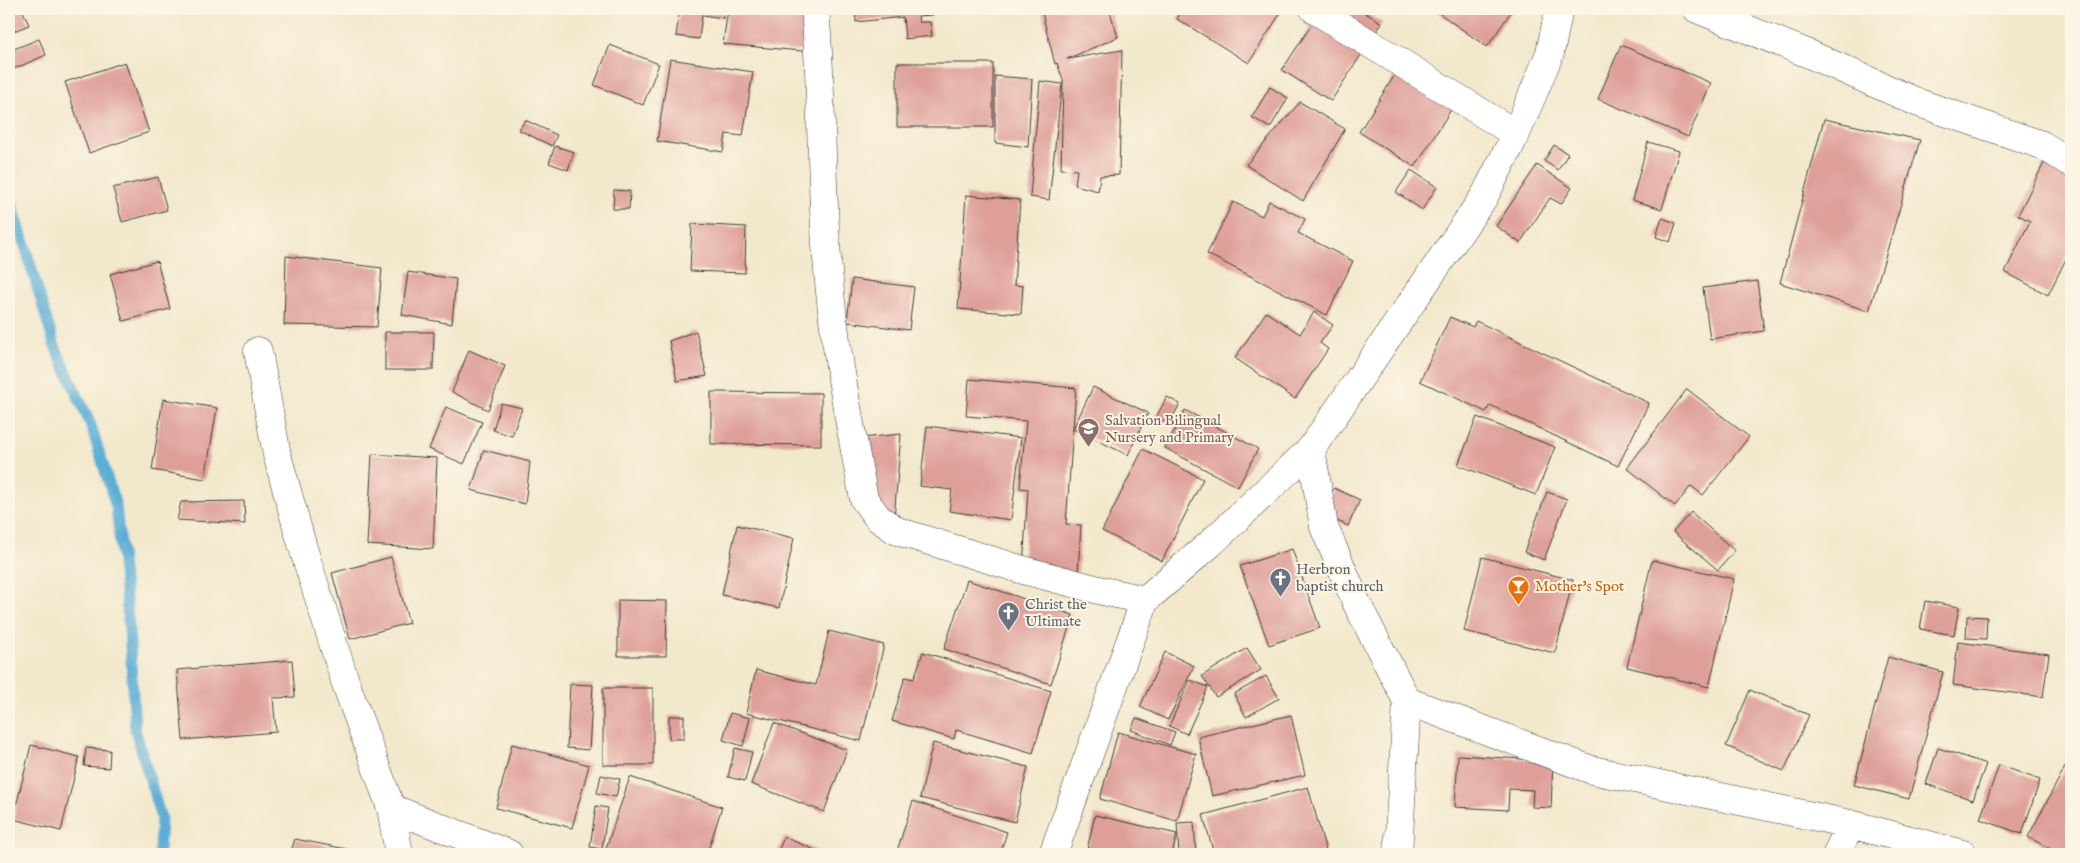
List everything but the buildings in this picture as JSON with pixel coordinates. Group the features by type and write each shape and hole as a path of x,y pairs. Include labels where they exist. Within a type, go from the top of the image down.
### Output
{"street":[{"path":"815,9 820,64 822,165 828,271 838,352 864,499 878,518 897,531 1023,570 1146,600"},
{"path":"1314,9 1516,134"},
{"path":"1053,854 1146,600 1210,544 1310,449 1484,197 1516,134 1550,53 1559,9"},
{"path":"1697,9 1810,54 1919,103 2042,145 2071,163"},
{"path":"258,351 277,455 303,548 346,684 391,808 399,854"},
{"path":"1310,449 1324,527 1356,604 1407,701 1398,854"},
{"path":"1407,701 1592,770 1850,824 1964,854"},
{"path":"391,808 509,854"},
{"path":"1837,854 1850,824"}],"waterway":[{"path":"9,192 54,344 90,423 116,506 129,627 135,729 161,818 159,854"}],"place":[{"name":"Salvation Bilingual Nursery and Primary","path":"1089,448"},
{"name":"Herbron baptist church","path":"1280,597"},
{"name":"Mother's Spot","path":"1519,605"},
{"name":"Christ the Ultimate","path":"1009,632"}]}
